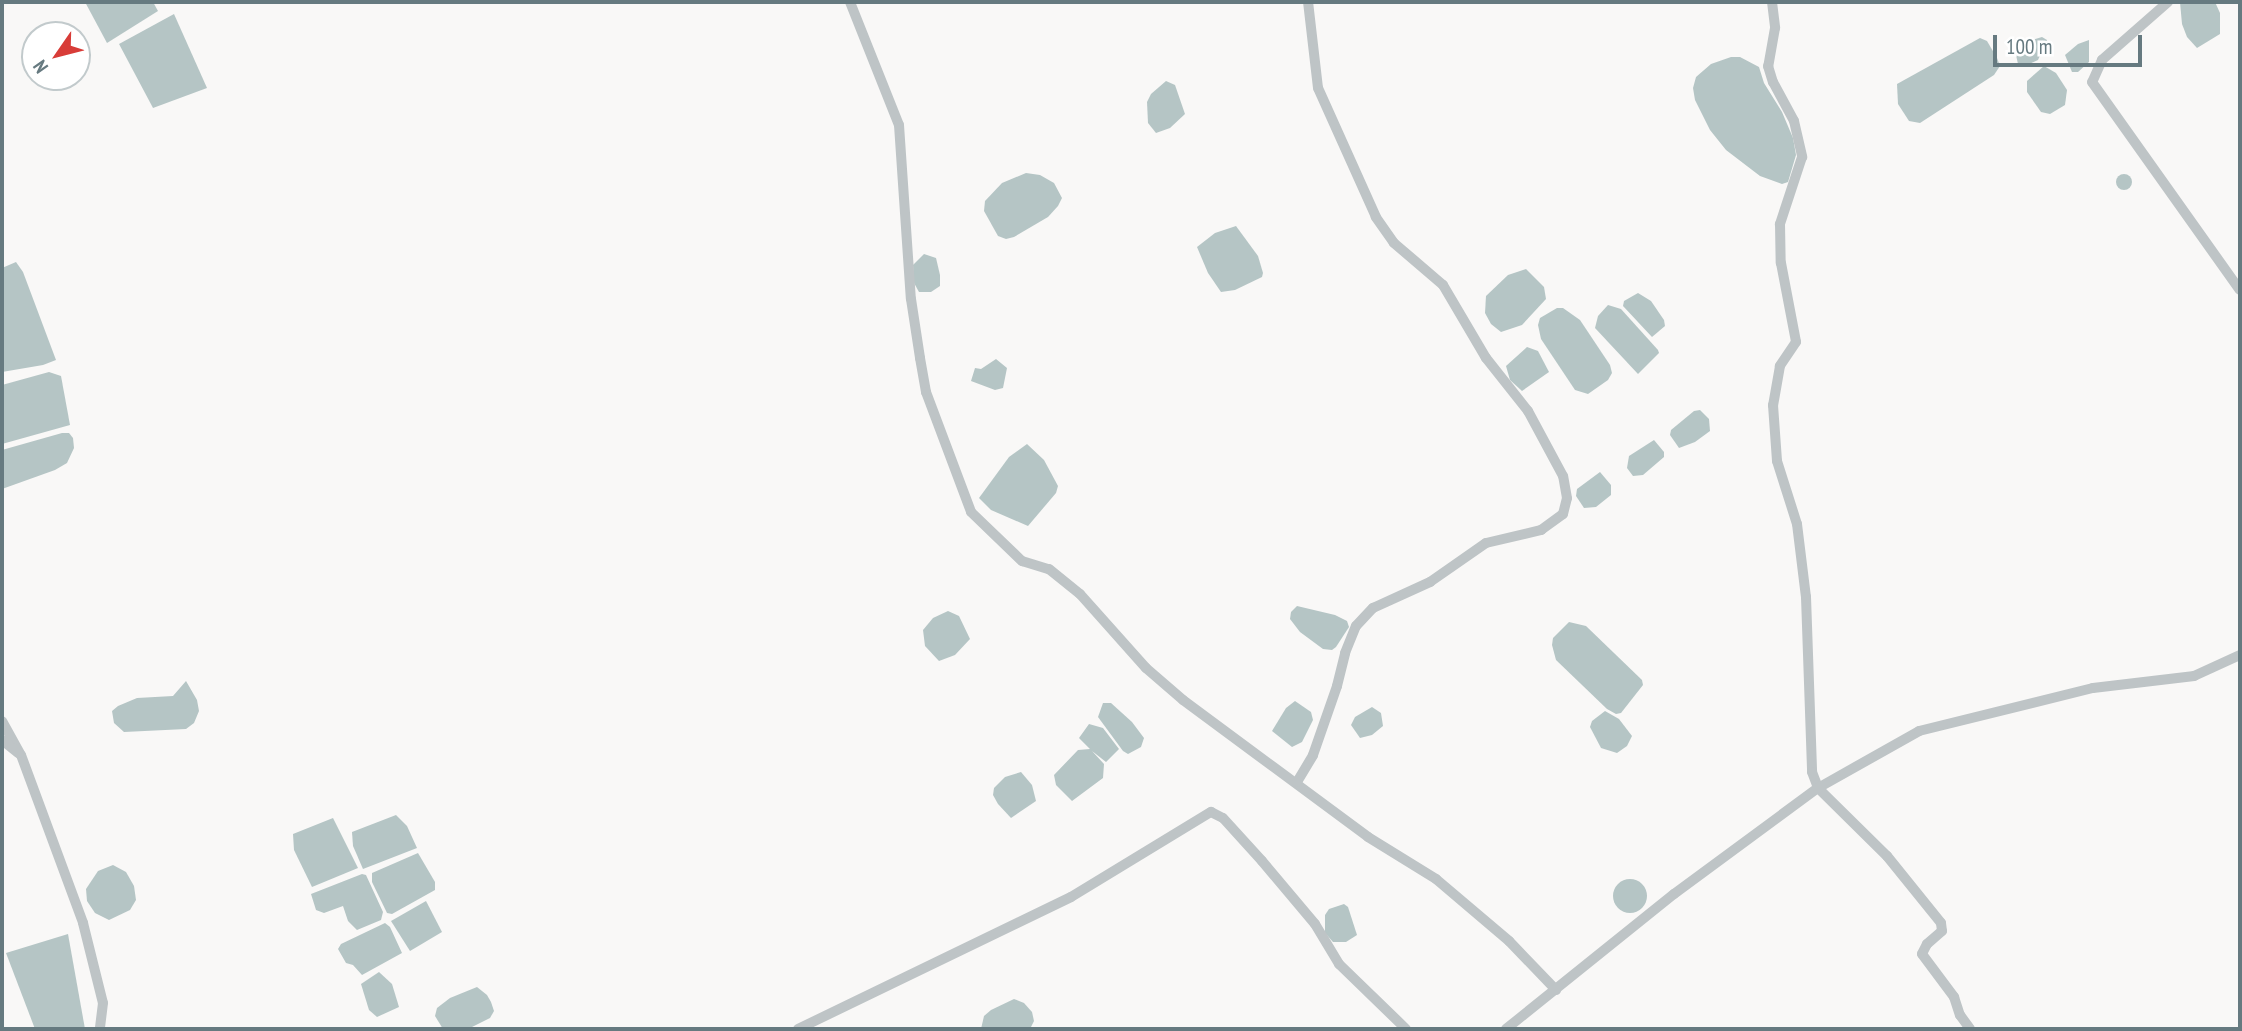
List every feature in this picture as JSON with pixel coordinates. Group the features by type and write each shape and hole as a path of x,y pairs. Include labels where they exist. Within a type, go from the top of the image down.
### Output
{"street":[{"path":"850,2 898,125 911,299 926,392 971,512 1022,562 1049,569 1080,594 1146,668 1184,700 1368,837 1436,879 1509,941 1556,990"},
{"path":"1297,782 1313,755 1352,635 1373,608 1430,583 1486,544 1541,530 1563,514 1567,498 1563,476 1528,411 1486,358 1443,285 1394,243 1376,218 1318,88 1308,2"},
{"path":"1772,2 1775,28 1768,66 1773,82 1794,121 1801,157 1780,224 1781,263 1796,342 1780,366 1773,405 1777,461 1793,506 1806,597 1812,772 1818,788 1886,856 1941,923 1942,931 1927,944 1922,954 1954,997 1959,1014 1969,1029"},
{"path":"2168,2 2102,60 2092,82 2240,290"},
{"path":"1506,1029 1674,894 1818,788 1919,731 2093,688 2194,676 2240,655"},
{"path":"2,721 21,755 83,923 103,1003 100,1029"},
{"path":"2,740 21,755"},
{"path":"798,1029 1071,897 1211,813 1223,818 1262,861 1315,924 1339,964 1406,1029"}],"shaded area":[{"path":"85,2 153,2 158,11 107,43"},
{"path":"2180,2 2215,2 2220,13 2220,34 2197,48 2187,37 2182,24"},
{"path":"174,14 207,88 153,108 119,44"},
{"path":"2042,37 2047,40 2038,60 2025,66 2018,64 2016,55 2022,43"},
{"path":"1980,38 1987,41 1997,58 2000,66 1994,75 1920,123 1909,121 1898,104 1897,84"},
{"path":"2089,40 2089,62 2078,72 2072,72 2065,55 2078,44"},
{"path":"1731,57 1740,57 1759,67 1764,83 1782,112 1793,138 1796,155 1788,182 1782,184 1760,176 1726,150 1710,130 1695,100 1693,88 1696,77 1711,64"},
{"path":"2044,66 2056,73 2067,90 2065,105 2050,114 2041,112 2027,92 2027,81"},
{"path":"1166,81 1175,85 1185,114 1170,128 1156,133 1148,123 1147,102 1151,94"},
{"path":"1026,173 1040,175 1054,183 1062,198 1048,217 1006,239 998,236 984,211 985,201 1002,183"},
{"path":"2124,174 2130,176 2130,188 2124,190 2118,188 2116,182 2118,176"},
{"path":"1236,226 1258,256 1263,273 1262,277 1235,290 1221,292 1208,273 1197,247 1215,233"},
{"path":"924,254 936,258 940,275 940,286 931,292 919,292 914,283 913,265"},
{"path":"16,262 23,272 56,360 2,372 2,268"},
{"path":"1526,269 1544,287 1546,299 1522,325 1501,332 1491,324 1485,313 1486,296 1508,275"},
{"path":"1638,293 1651,301 1664,320 1665,326 1652,337 1623,306 1624,301"},
{"path":"1608,305 1621,309 1658,350 1659,353 1638,374 1595,328 1598,316"},
{"path":"1557,308 1563,308 1580,320 1610,365 1612,373 1608,380 1588,394 1575,390 1541,339 1538,325 1540,318"},
{"path":"1527,347 1538,351 1549,372 1522,391 1510,380 1506,366"},
{"path":"996,359 1007,368 1003,388 995,390 971,381 975,368 981,369"},
{"path":"49,372 61,376 70,425 2,444 2,385"},
{"path":"1700,410 1709,419 1710,431 1695,442 1679,448 1670,435 1671,430 1694,411"},
{"path":"69,433 73,438 74,448 67,463 2,489 2,450"},
{"path":"1654,440 1664,452 1664,457 1643,475 1633,476 1627,468 1629,456"},
{"path":"1027,444 1044,460 1058,486 1056,493 1028,526 991,510 979,498 1009,457"},
{"path":"1600,472 1611,485 1611,495 1596,507 1584,508 1576,496 1577,489"},
{"path":"1297,606 1335,615 1347,621 1349,627 1336,647 1332,650 1323,649 1300,632 1290,619 1291,612"},
{"path":"948,611 959,616 970,639 955,655 939,661 925,646 923,630 933,618"},
{"path":"1569,622 1586,626 1642,680 1643,685 1621,713 1616,714 1607,709 1556,660 1553,638"},
{"path":"186,681 197,700 199,711 194,723 186,729 124,732 114,723 112,711 118,706 137,698 173,696"},
{"path":"1295,701 1311,712 1313,720 1302,742 1292,747 1272,731 1286,708"},
{"path":"1103,703 1111,703 1132,722 1144,738 1141,747 1128,754 1123,751 1098,717"},
{"path":"1372,707 1381,713 1383,726 1372,735 1360,738 1351,725 1355,717"},
{"path":"1605,711 1619,719 1632,736 1627,746 1617,753 1601,748 1590,727 1592,721"},
{"path":"1089,724 1103,728 1119,749 1106,762 1092,751 1104,764 1103,778 1072,801 1056,785 1054,775 1078,750 1090,749 1079,738"},
{"path":"1021,772 1032,785 1036,801 1011,818 998,804 993,795 994,788 1005,777"},
{"path":"396,815 407,826 417,848 363,869 353,846 352,832"},
{"path":"333,818 358,868 312,887 294,850 293,834"},
{"path":"418,853 435,882 435,890 392,914 387,913 372,882 372,873"},
{"path":"113,865 126,872 134,886 136,900 130,910 109,920 95,913 87,901 86,889 98,871"},
{"path":"362,874 366,875 383,912 381,920 357,930 348,921 343,906 324,913 316,910 311,894"},
{"path":"1630,879 1642,884 1647,896 1642,908 1630,913 1618,908 1613,896 1618,884"},
{"path":"426,901 442,932 410,951 391,921"},
{"path":"1344,904 1348,907 1357,935 1346,942 1333,942 1325,933 1325,915 1329,909"},
{"path":"385,923 390,927 402,953 362,975 353,965 346,963 338,949 341,944"},
{"path":"68,934 85,1029 35,1029 6,953"},
{"path":"379,972 392,984 399,1007 377,1017 369,1010 361,984"},
{"path":"477,987 491,1002 494,1011 490,1018 468,1029 443,1029 435,1016 437,1008 450,998"},
{"path":"1014,999 1024,1003 1032,1012 1034,1021 1030,1029 981,1029 984,1016"}]}
